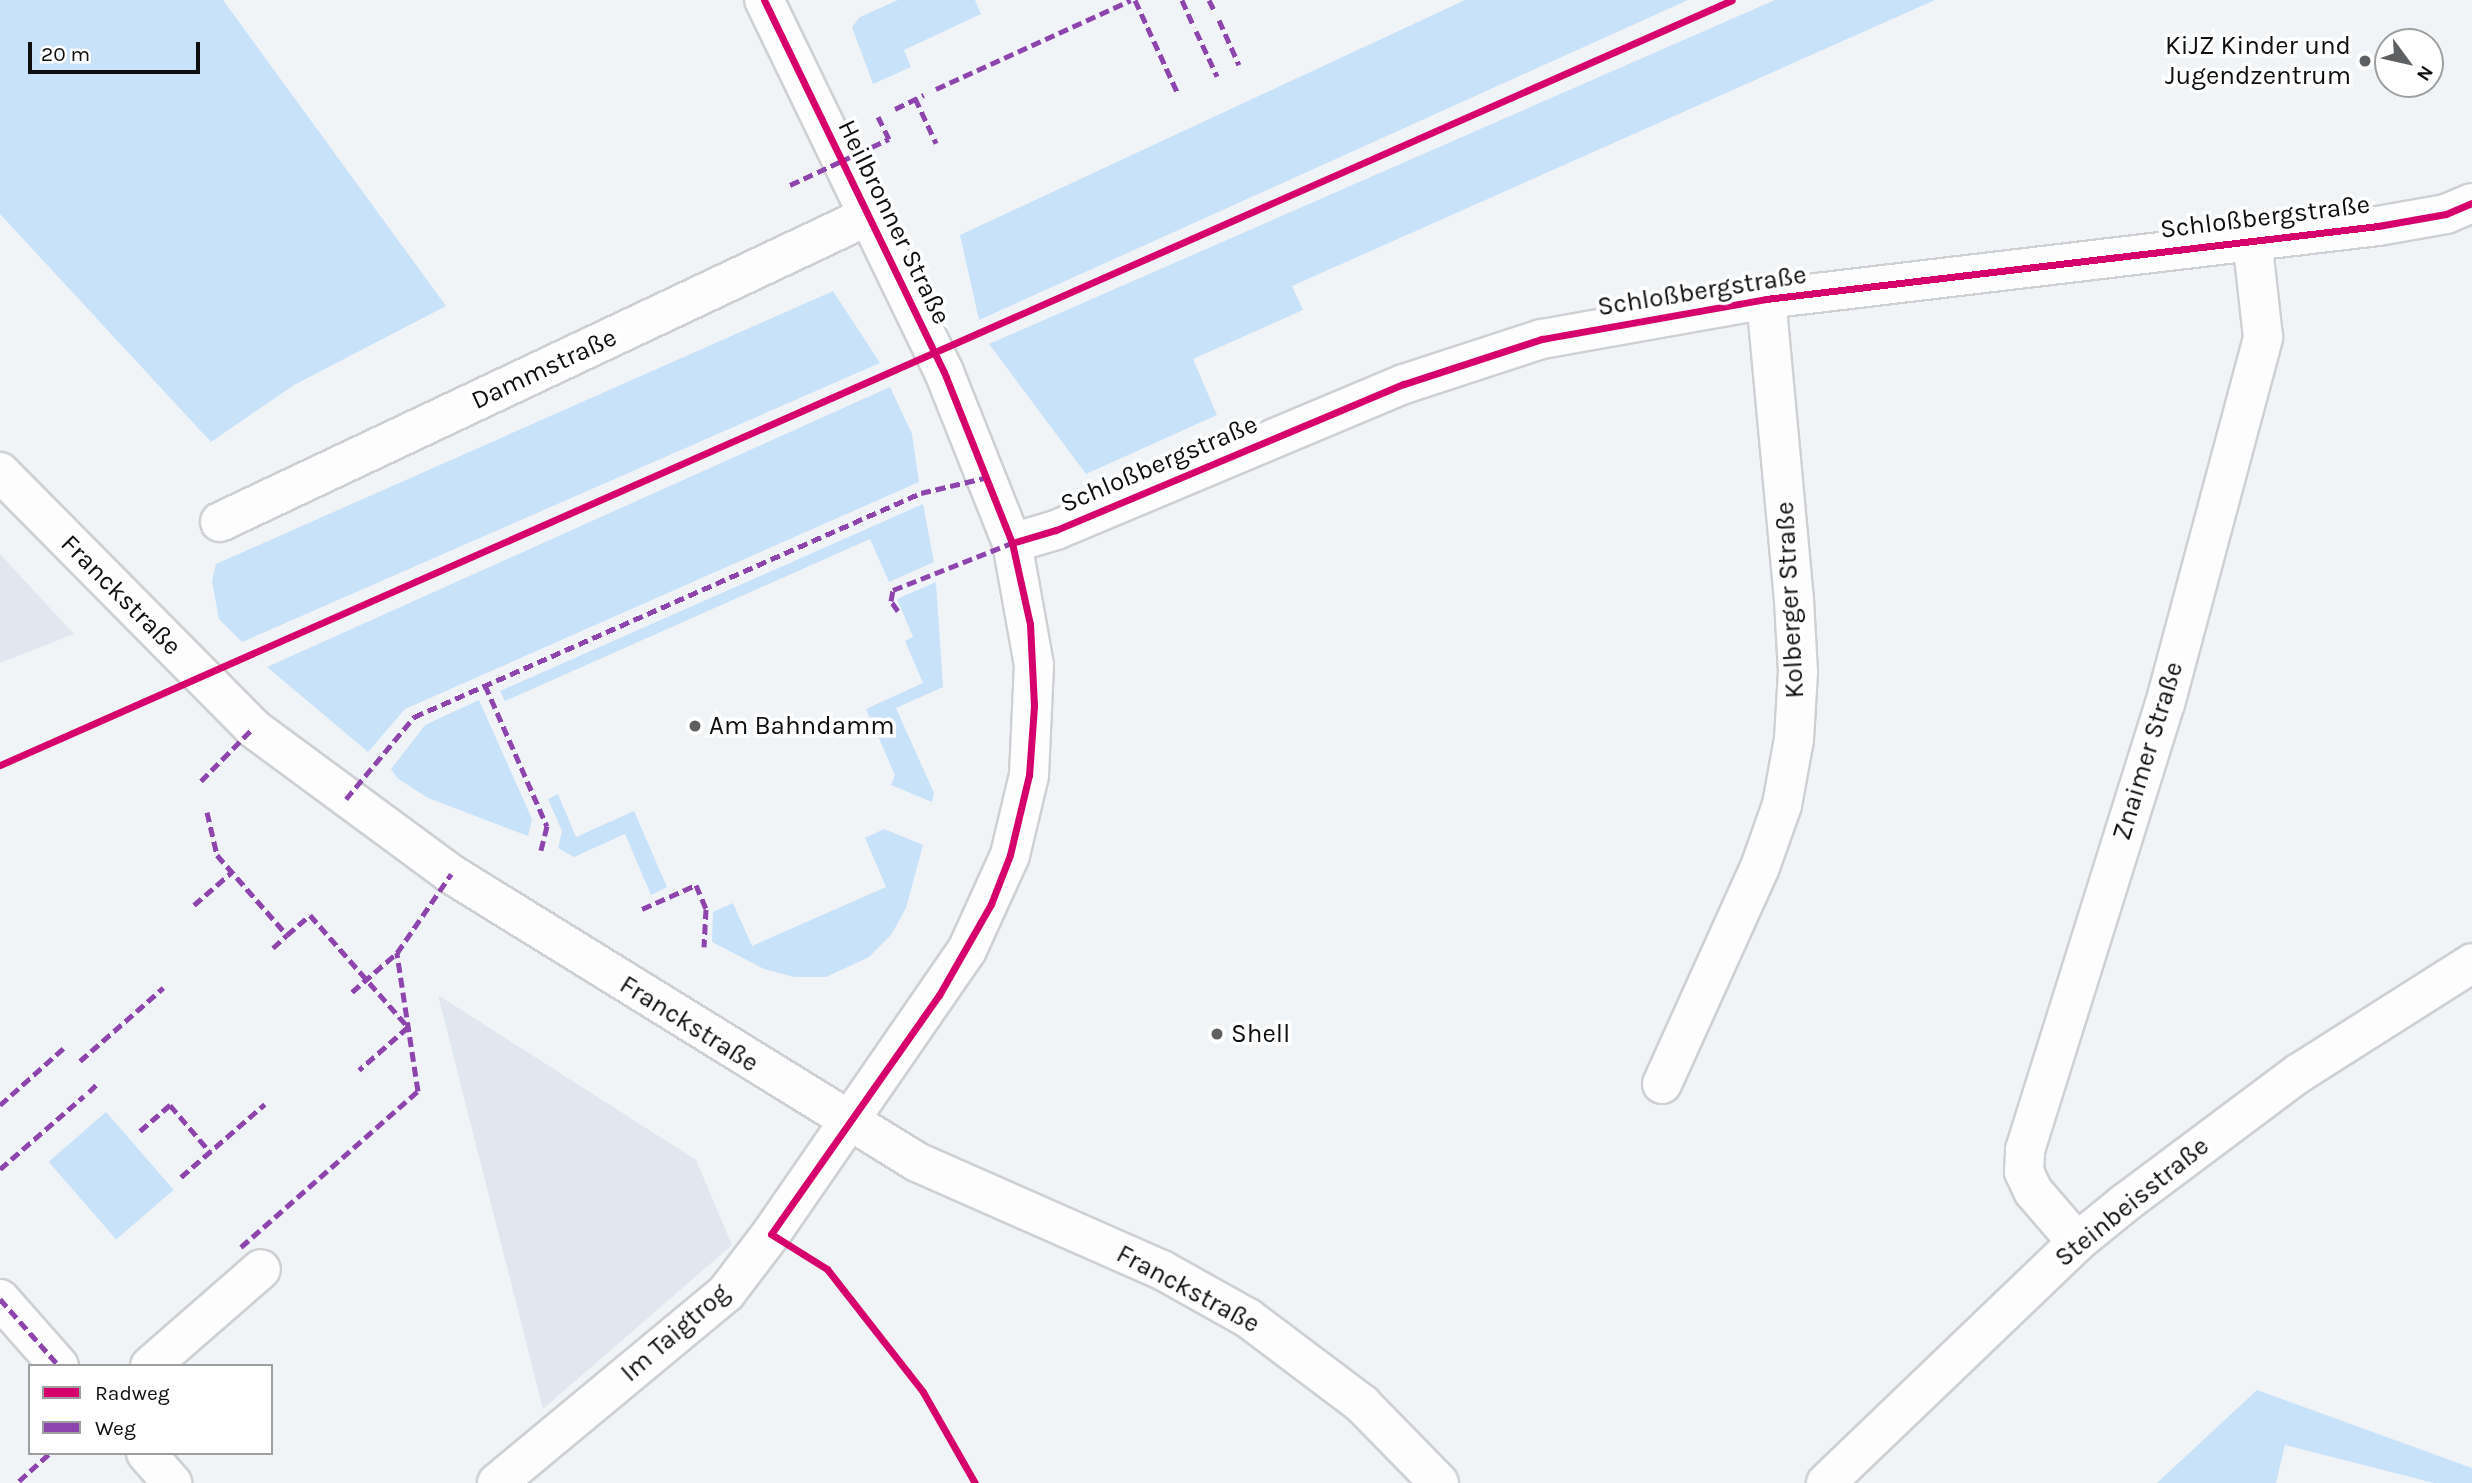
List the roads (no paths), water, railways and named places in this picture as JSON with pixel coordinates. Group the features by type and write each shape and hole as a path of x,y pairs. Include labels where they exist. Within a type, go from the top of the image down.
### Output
{"street":[{"name":"Heilbronner Straße","path":"764,0 944,372 1012,543 1034,664 1029,775 1017,828 991,904 967,950 849,1122"},
{"name":"Schloßbergstraße","path":"1012,543 1056,530 1404,384 1530,343 1766,299 2378,226 2446,214 2472,203"},
{"name":"Dammstraße","path":"220,522 868,216"},
{"name":"Znaimer Straße","path":"2077,1242 2033,1191 2024,1172 2025,1150 2165,704 2263,337 2252,239"},
{"name":"Kolberger Straße","path":"1662,1084 1760,867 1782,806 1794,739 1798,671 1794,600 1766,299"},
{"name":"Franckstraße","path":"0,472 263,736 451,874 917,1162 1162,1270 1248,1318 1362,1404 1439,1483"},
{"name":"Steinbeisstraße","path":"1826,1483 2077,1242 2299,1073 2472,963"},
{"name":"Im Taigtrog","path":"496,1483 726,1293 849,1122"},
{"path":"152,1364 261,1269"},
{"path":"0,1299 57,1364"},
{"path":"148,1455 172,1483"}],"place":[{"name":"KiJZ Kinder und Jugendzentrum","path":"2365,61"},
{"name":"Am Bahndamm","path":"695,726"},
{"name":"Shell","path":"1217,1034"}]}
